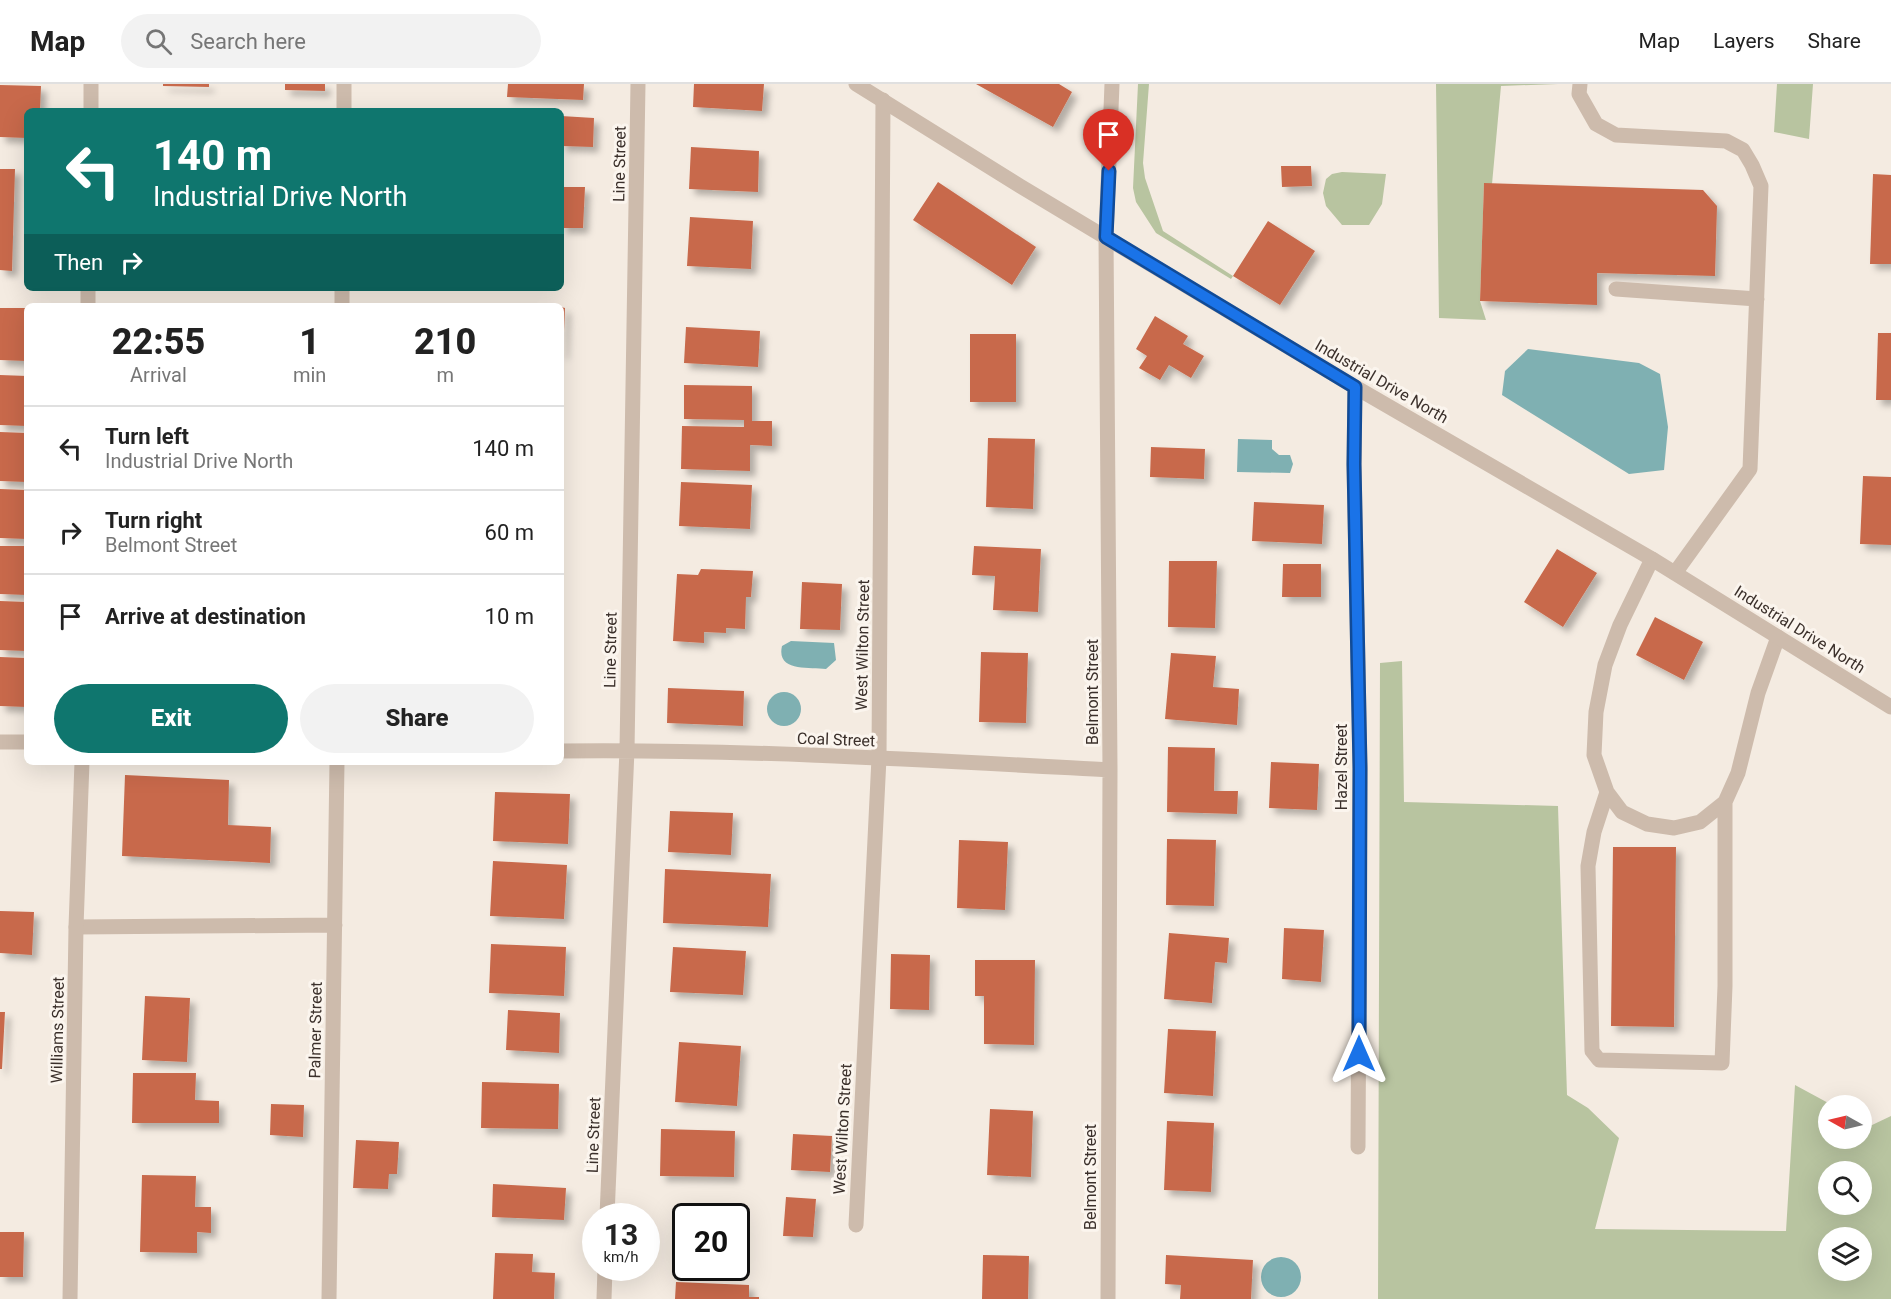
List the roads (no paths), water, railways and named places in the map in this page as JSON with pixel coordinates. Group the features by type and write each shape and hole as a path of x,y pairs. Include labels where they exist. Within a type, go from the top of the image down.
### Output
{"street":[{"path":"90,108 91,84"},
{"path":"344,84 344,108"},
{"name":"Line Street","path":"608,1203 627,750 638,84"},
{"name":"Industrial Drive North","path":"856,84 1355,387 1652,559 1891,707"},
{"name":"Belmont Street","path":"1108,1299 1110,770 1106,237 1112,84"},
{"path":"1580,84 1579,94 1596,124 1616,135 1726,141 1743,150 1761,186 1750,470 1675,573"},
{"name":"West Wilton Street","path":"855,1225 879,758 883,100"},
{"path":"1616,289 1757,299"},
{"name":"Hazel Street","path":"1355,387 1354,476 1360,768 1358,1147"},
{"path":"1652,559 1620,626 1605,665 1596,712 1594,755 1606,792 1622,812 1647,825 1674,828 1700,822 1725,802"},
{"path":"1606,792 1594,832 1588,866 1592,1051 1599,1060 1722,1063 1725,986 1725,802 1738,773 1758,693 1778,637"},
{"path":"0,742 24,742"},
{"name":"Coal Street","path":"564,751 627,750 879,758 1110,770"},
{"name":"Williams Street","path":"70,1299 76,927 82,765"},
{"name":"Palmer Street","path":"329,1299 337,765"},
{"path":"76,927 335,925"},
{"path":"604,1299 605,1281"}],"water":[{"path":"1528,349 1639,363 1660,374 1668,427 1664,470 1629,474 1502,395 1505,371"},
{"path":"1238,439 1272,440 1272,449 1279,455 1290,455 1293,464 1290,473 1237,472"},
{"path":"791,641 834,643 836,660 826,669 803,668 789,664 781,654 782,646"},
{"path":"784,692 796,697 801,709 796,721 784,726 772,721 767,709 772,697"},
{"path":"1281,1257 1289,1258 1295,1263 1300,1269 1300,1285 1295,1291 1289,1296 1281,1297 1273,1296 1267,1291 1262,1285 1261,1277 1262,1269 1267,1263 1273,1258"}]}
